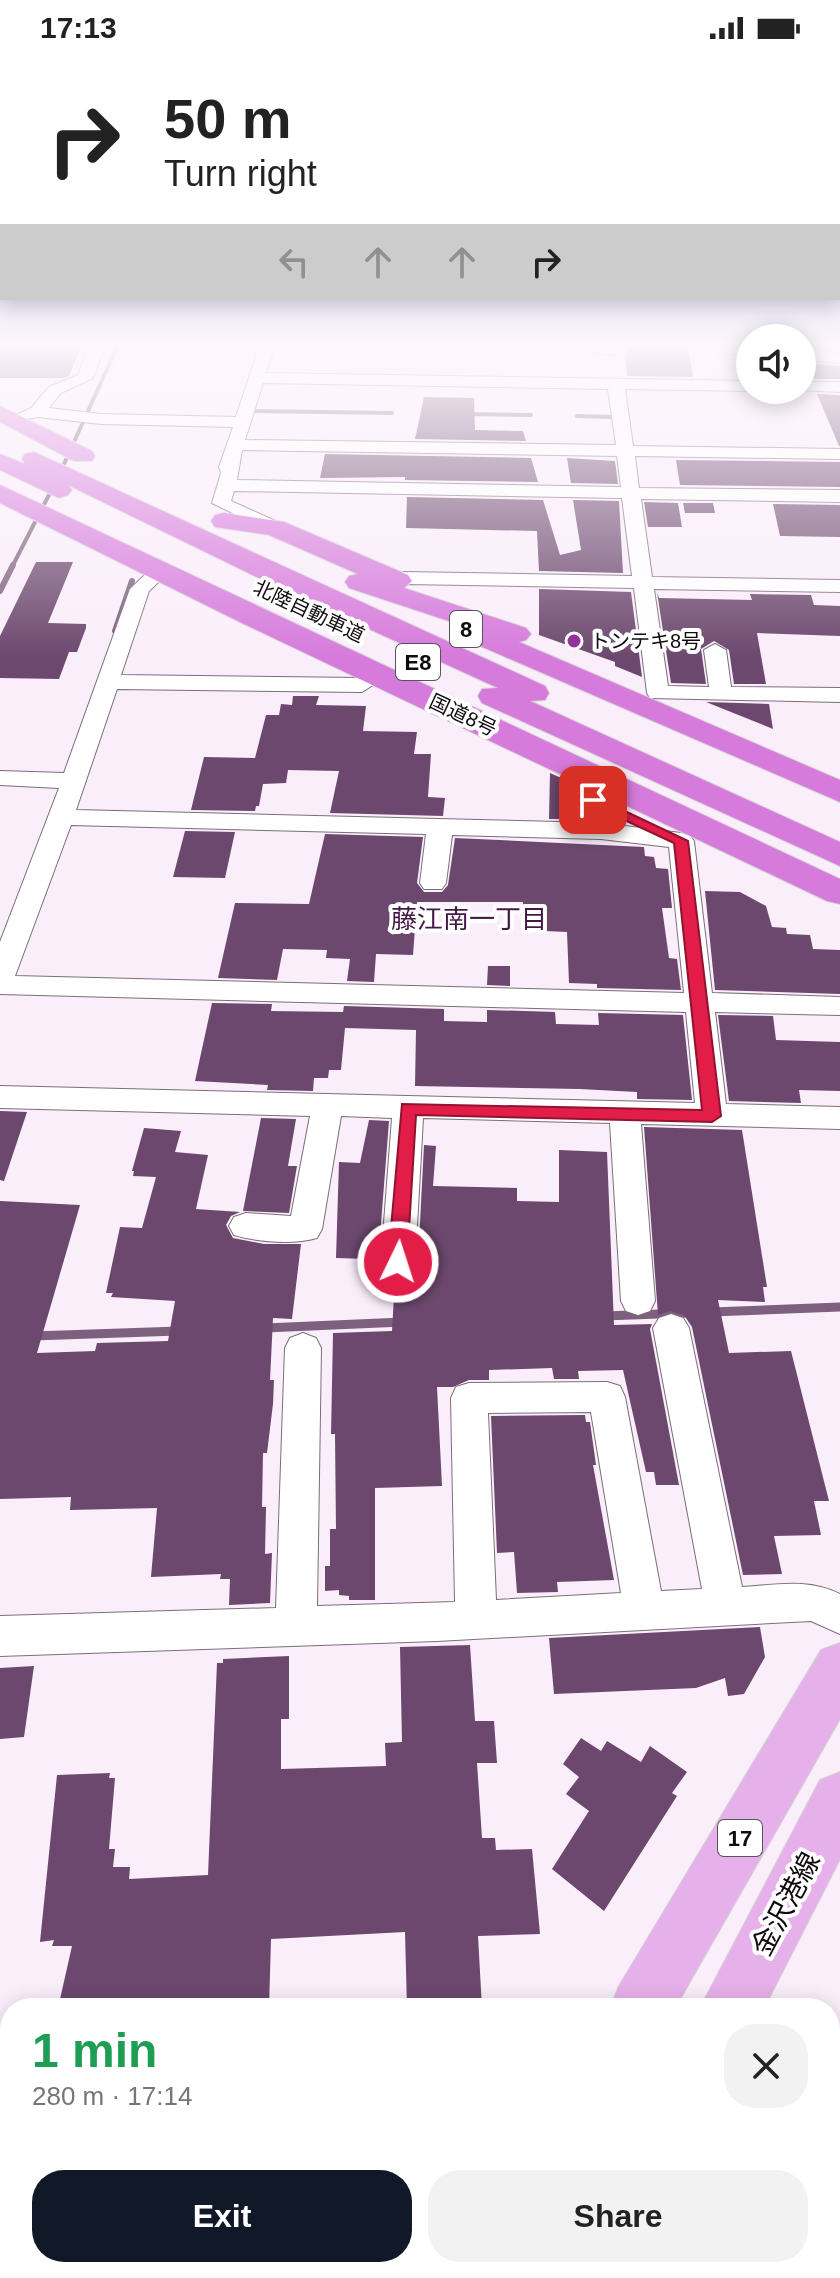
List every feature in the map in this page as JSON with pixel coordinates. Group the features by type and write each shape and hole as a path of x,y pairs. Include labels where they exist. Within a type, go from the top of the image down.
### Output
{"highway":[{"name":"北陸自動車道","path":"64,451 283,579 840,830"},
{"name":"8","path":"72,451 359,582 840,792"},
{"name":"北陸自動車道","path":"0,461 259,588 840,855"},
{"name":"国道8号","path":"0,493 159,572 840,893"},
{"path":"224,521 275,528 484,617 506,630"},
{"path":"359,582 506,630 840,769"},
{"path":"306,642 336,669 414,715 840,920"}],"main road":[{"name":"17","path":"647,1998 840,1668"},
{"name":"金沢港線","path":"736,1998 840,1800"}],"street":[{"path":"234,451 221,503 275,528"},
{"path":"606,451 840,454"},
{"path":"626,451 658,693 840,695"},
{"path":"226,485 840,496"},
{"path":"0,978 110,682 140,589 159,572"},
{"path":"397,581 403,578 840,586"},
{"path":"715,650 721,693"},
{"path":"110,682 362,685"},
{"path":"0,778 73,781"},
{"path":"61,817 601,831 681,841 712,1116"},
{"path":"433,883 440,827"},
{"path":"0,985 840,1006"},
{"path":"0,1097 840,1118"},
{"path":"246,1226 305,1229 327,1106"},
{"path":"398,1262 408,1109"},
{"path":"625,1114 638,1301"},
{"path":"671,1328 726,1606"},
{"path":"296,1625 303,1348"},
{"path":"476,1620 469,1398 607,1397 644,1611"},
{"path":"0,1636 476,1620 815,1602 840,1615"}],"building":[{"path":"325,454 531,458 538,482 405,480 405,477 320,478"},
{"path":"567,458 615,461 618,484 571,483"},
{"path":"676,460 840,462 840,487 680,485"},
{"path":"407,497 543,500 560,555 581,550 573,500 619,501 623,573 539,571 537,531 406,528"},
{"path":"644,502 678,503 682,527 648,527"},
{"path":"683,503 713,503 715,513 685,513"},
{"path":"773,504 840,505 840,537 780,536"},
{"path":"36,562 73,562 48,623 86,624 86,628 77,652 69,652 59,679 0,678 0,636"},
{"path":"539,589 631,592 642,677 615,666 615,662 539,635"},
{"path":"657,592 659,598 752,600 750,594 811,595 814,605 840,606 840,636 757,633 766,684 734,684 729,650 714,641 701,649 706,684 671,683"},
{"path":"293,696 319,696 316,705 366,706 363,731 417,732 414,754 431,754 428,797 445,798 443,816 330,813 339,771 288,770 286,783 263,784 259,806 255,811 191,810 204,757 255,758 266,715 279,715 281,704 292,705"},
{"path":"706,702 769,704 773,729"},
{"path":"550,773 568,781 569,819 549,819"},
{"path":"185,831 235,832 225,878 173,877"},
{"path":"325,834 423,837 417,883 424,892 442,892 448,885 455,838 644,847 645,856 654,857 656,868 668,869 672,908 662,908 669,958 677,959 681,990 597,988 597,984 569,983 567,932 523,930 523,902 417,902 413,955 376,954 374,982 347,981 350,959 326,958 327,950 283,949 277,980 218,978 235,903 309,904"},
{"path":"705,891 740,892 766,906 772,927 786,928 787,934 810,935 813,949 840,950 840,994 715,990"},
{"path":"488,966 510,966 510,986 487,985"},
{"path":"212,1003 272,1004 271,1011 343,1012 344,1006 444,1009 444,1021 487,1022 487,1010 555,1012 556,1024 599,1025 598,1013 683,1015 692,1100 637,1099 637,1092 580,1089 415,1086 416,1030 345,1028 341,1070 329,1070 328,1078 314,1078 313,1091 267,1090 268,1085 195,1081"},
{"path":"718,1015 773,1016 776,1040 840,1042 840,1091 799,1090 801,1103 729,1101"},
{"path":"0,1111 27,1112 4,1181 0,1180"},
{"path":"261,1118 296,1119 288,1166 297,1166 289,1213 243,1211"},
{"path":"369,1120 389,1121 378,1262 383,1271 368,1271 369,1259 336,1258 339,1162 360,1163"},
{"path":"644,1127 742,1130 767,1287 763,1287 765,1302 718,1300 729,1353 791,1351 829,1501 814,1501 821,1535 774,1536 782,1574 743,1575 692,1327 684,1315 670,1311 658,1315"},
{"path":"144,1128 181,1131 175,1152 208,1155 196,1209 240,1212 231,1216 226,1225 233,1238 264,1244 301,1244 292,1319 273,1318 270,1380 274,1380 273,1404 267,1453 263,1453 262,1507 266,1507 265,1554 272,1553 270,1603 229,1605 230,1579 220,1579 221,1574 151,1577 157,1508 70,1510 71,1497 0,1499 0,1201 80,1205 37,1353 95,1351 97,1343 168,1341 175,1301 111,1297 113,1293 106,1293 120,1227 142,1228 156,1177 133,1176"},
{"path":"424,1145 436,1146 433,1186 517,1188 517,1201 559,1202 559,1150 607,1152 614,1325 652,1324 650,1329 679,1485 656,1485 654,1472 646,1472 623,1370 578,1371 579,1379 554,1379 552,1368 489,1370 489,1380 469,1380 453,1387 437,1387 442,1486 375,1488 375,1600 349,1600 349,1596 339,1595 339,1590 325,1591 325,1566 330,1566 330,1529 336,1529 335,1434 331,1434 333,1333 392,1331 395,1277 411,1274 418,1262"},
{"path":"585,1415 586,1422 590,1422 596,1465 593,1465 614,1580 557,1582 558,1592 517,1593 514,1552 497,1553 491,1416"},
{"path":"760,1627 765,1657 744,1694 728,1696 725,1678 696,1688 554,1694 549,1638"},
{"path":"470,1645 475,1721 494,1721 497,1763 477,1763 482,1838 495,1838 496,1850 532,1849 540,1934 478,1936 481,1998 407,1998 405,1932 271,1939 269,1998 60,1998 72,1946 52,1946 54,1940 40,1942 57,1775 110,1773 109,1778 115,1778 109,1849 115,1849 113,1867 130,1867 129,1879 208,1875 217,1663 223,1663 223,1659 289,1656 289,1719 281,1719 281,1769 386,1766 385,1743 402,1742 400,1647"},
{"path":"34,1666 24,1737 0,1739 0,1668"},
{"path":"581,1738 601,1751 607,1741 641,1762 650,1746 687,1772 672,1793 677,1796 604,1911 552,1869 589,1811 566,1794 579,1777 563,1764"}],"waterway":[{"path":"60,473 70,451"},
{"path":"12,567 54,485"},
{"path":"0,591 12,567"},
{"path":"115,631 132,581"},
{"path":"712,1312 840,1307"},
{"path":"604,1316 687,1313"},
{"path":"265,1328 403,1322"},
{"path":"33,1336 179,1331"}],"place":[{"name":"トンテキ8号","path":"574,641"}],"district":[{"name":"藤江南一丁目","path":"469,919"}],"route":[{"path":"398,1262 408,1109 712,1116 681,841 593,800"}]}
